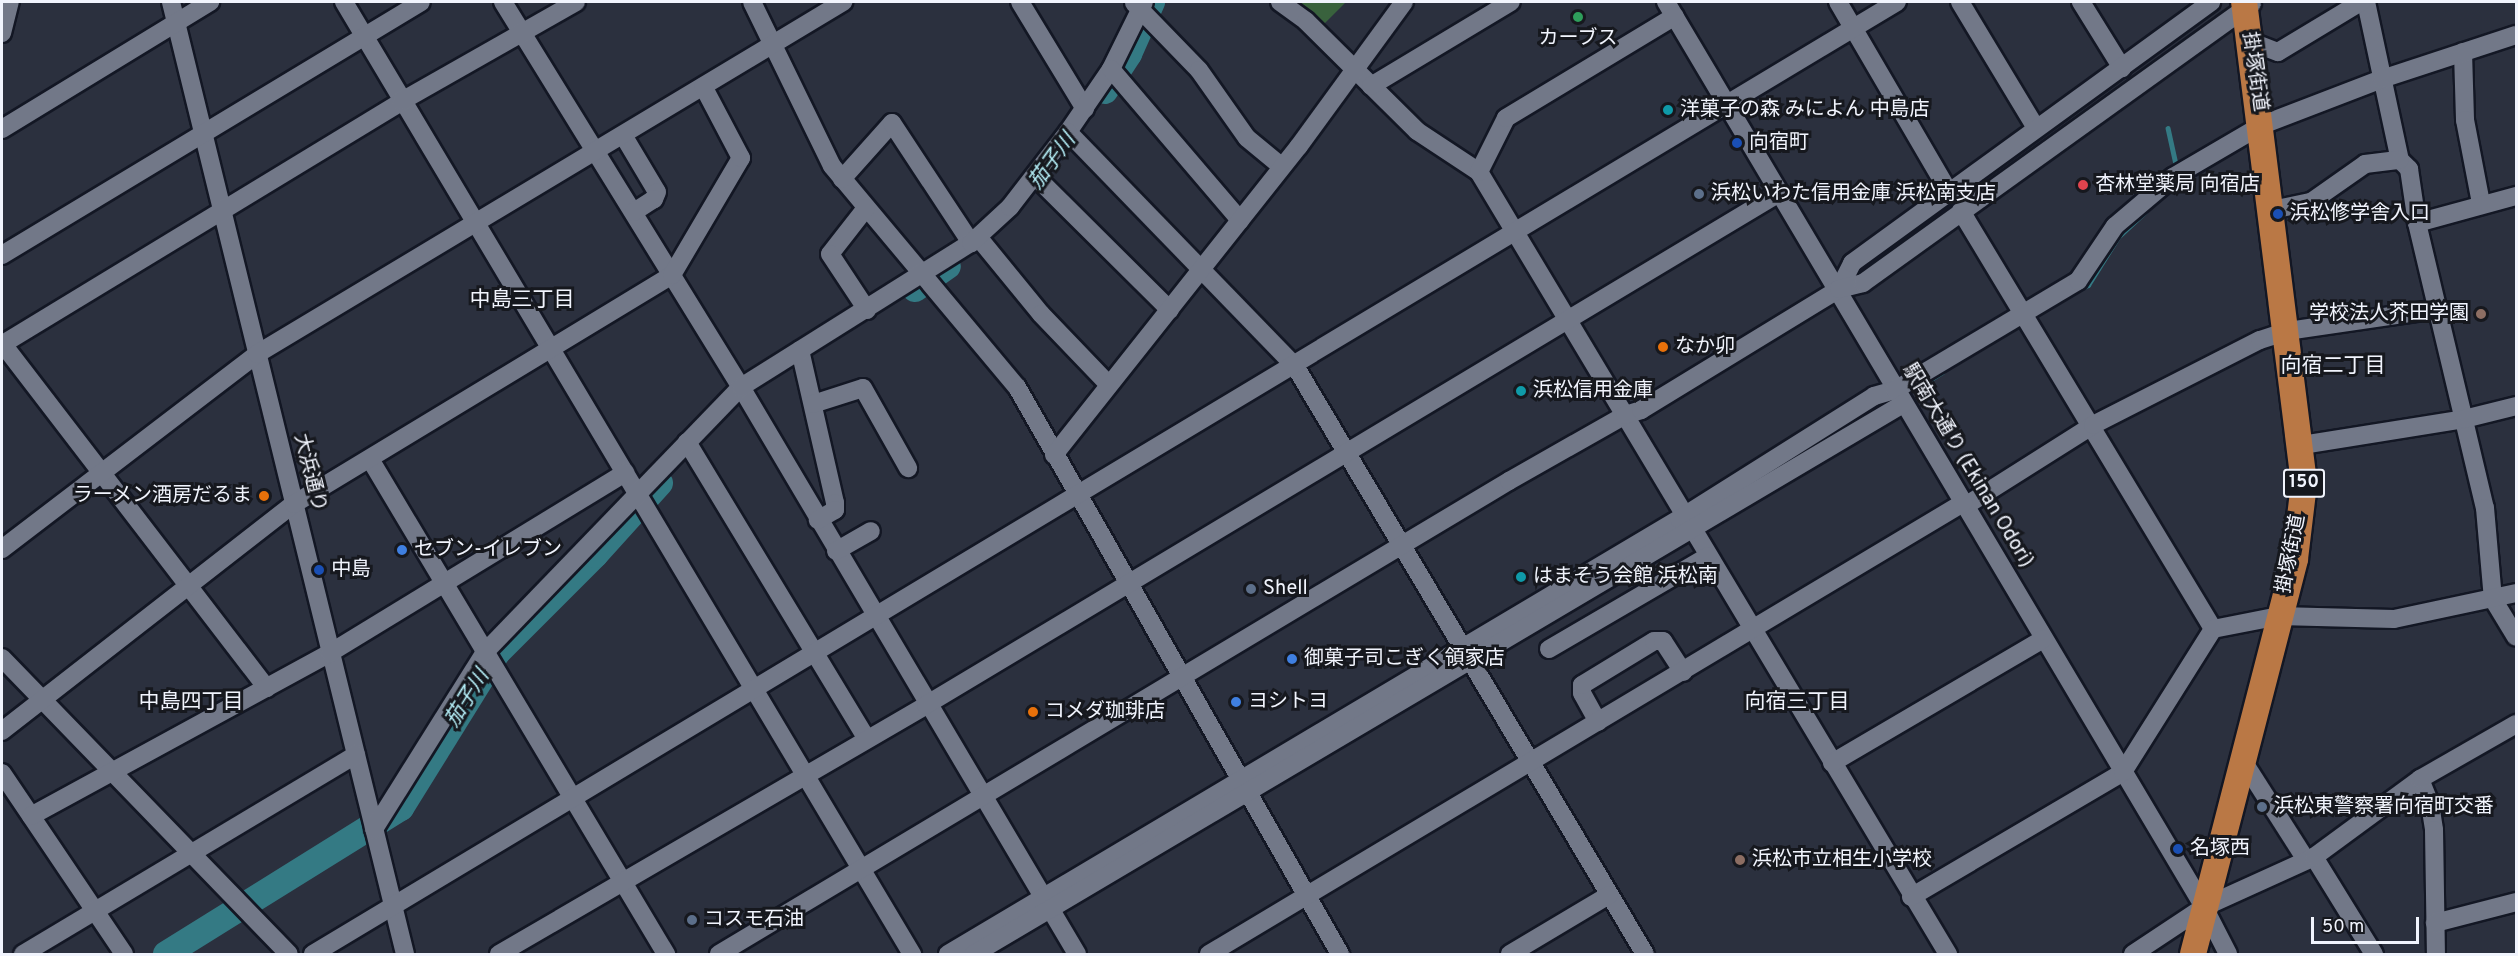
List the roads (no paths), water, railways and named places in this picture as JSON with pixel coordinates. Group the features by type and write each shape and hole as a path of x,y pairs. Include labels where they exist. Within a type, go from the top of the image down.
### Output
{"highway":[{"name":"掛塚街道","path":"2193,954 2296,548 2304,483 2302,445 2262,125 2249,41 2247,4"}],"street":[{"path":"2,33 10,2"},
{"name":"大浜通り","path":"171,2 405,954"},
{"path":"2,129 210,2"},
{"path":"344,2 807,774 912,954"},
{"path":"2,255 421,2"},
{"path":"503,2 597,150 741,387 926,705 1077,954"},
{"path":"267,688 2,344 402,101 523,35 576,2"},
{"path":"752,2 821,147 842,179 928,278 1014,383 1127,585 1340,954"},
{"path":"2,549 257,354 843,2"},
{"path":"1020,2 1085,109"},
{"path":"1280,2 1357,71 1417,131 1479,172 1911,897 1948,954"},
{"path":"1054,454 1357,71 1404,2"},
{"path":"1371,86 1511,2"},
{"path":"1838,2 1949,192"},
{"path":"313,954 756,690 1897,2"},
{"path":"1960,2 2036,128"},
{"path":"2082,2 2122,68"},
{"path":"1839,289 1852,263 2122,68 2208,2"},
{"path":"2249,41 2278,52 2364,2 2400,160 2409,170 2417,223 2485,508 2493,599 2517,637"},
{"path":"718,954 860,867 1624,415 1641,410 1839,289 1863,283 2247,4"},
{"path":"1479,172 1506,118 1670,9"},
{"name":"駅南大通り (Ekinan Odori)","path":"1670,9 1839,289 1899,397 2204,907 2228,954"},
{"path":"374,829 486,652 741,387 867,310 928,278 979,241 1038,179 1072,136 1085,109 1115,73 1142,10 1198,70 1247,138 1281,166"},
{"path":"948,954 1046,904 1244,787 1899,397 2026,317 2078,281 2115,226 2173,177 2262,125 2382,79 2517,35"},
{"path":"2463,52 2465,120 2481,203"},
{"path":"1115,73 1239,220"},
{"path":"2,731 294,504 553,350 672,275 741,158 704,86"},
{"path":"842,179 892,123 979,241 1041,314 1109,385"},
{"path":"623,135 657,192 654,199 634,212"},
{"path":"1072,136 1204,267 1295,366 1645,954"},
{"path":"2272,210 2311,202 2364,164 2400,160"},
{"path":"1038,179 1170,310"},
{"path":"499,954 926,705 1779,193"},
{"path":"2417,223 2481,203 2517,196"},
{"path":"866,208 830,254 867,310"},
{"path":"1962,211 2093,425 2213,629"},
{"path":"1209,954 1964,505 2093,425 2260,340 2287,331 2438,309"},
{"path":"800,350 835,503 835,510 818,520"},
{"path":"813,404 863,388 908,468"},
{"path":"2302,445 2464,419 2517,406"},
{"path":"687,442 867,739"},
{"path":"370,459 666,954"},
{"path":"31,816 110,770 330,653 444,586 625,473"},
{"path":"836,551 871,531"},
{"path":"1549,648 1708,556"},
{"path":"1911,897 2123,772 2213,629 2279,616 2394,619 2517,593"},
{"path":"1832,763 2043,639"},
{"path":"1598,722 1582,693 1582,685 1654,641 1663,641 1683,672"},
{"path":"2,658 289,954"},
{"path":"2133,954 2204,907 2310,858 2420,779 2517,724"},
{"path":"23,954 356,755"},
{"path":"2243,761 2374,954"},
{"path":"2420,779 2434,830 2436,954"},
{"path":"4,782 31,816 124,954"},
{"path":"1510,954 1610,895"},
{"path":"2435,923 2517,902"},
{"path":"974,954 1046,904"}],"waterway":[{"name":"茄子川","path":"1105,91 1129,54 1152,2"},
{"path":"2168,128 2177,169"},
{"path":"2080,289 2088,285 2118,237 2145,212"},
{"name":"茄子川","path":"915,289 948,266"},
{"path":"1920,386 1942,372"},
{"path":"1813,447 1861,419"},
{"name":"茄子川","path":"166,954 401,808 497,653 595,555 660,483"}],"place":[{"name":"カーブス","path":"1578,17"},
{"name":"洋菓子の森 みによん 中島店","path":"1668,110"},
{"name":"向宿町","path":"1737,143"},
{"name":"杏林堂薬局 向宿店","path":"2083,185"},
{"name":"浜松いわた信用金庫 浜松南支店","path":"1699,194"},
{"name":"浜松修学舎入口","path":"2278,214"},
{"name":"学校法人芥田学園","path":"2481,314"},
{"name":"なか卯","path":"1663,347"},
{"name":"浜松信用金庫","path":"1521,391"},
{"name":"ラーメン酒房だるま","path":"264,496"},
{"name":"セブン-イレブン","path":"402,550"},
{"name":"中島","path":"319,570"},
{"name":"はまそう会館 浜松南","path":"1521,577"},
{"name":"Shell","path":"1251,589"},
{"name":"御菓子司こぎく領家店","path":"1292,659"},
{"name":"ヨシトヨ","path":"1236,702"},
{"name":"コメダ珈琲店","path":"1033,712"},
{"name":"浜松東警察署向宿町交番","path":"2262,807"},
{"name":"名塚西","path":"2178,849"},
{"name":"浜松市立相生小学校","path":"1740,860"},
{"name":"コスモ石油","path":"692,920"}],"district":[{"name":"中島三丁目","path":"522,301"},
{"name":"向宿二丁目","path":"2333,367"},
{"name":"中島四丁目","path":"191,703"},
{"name":"向宿三丁目","path":"1797,703"}]}
